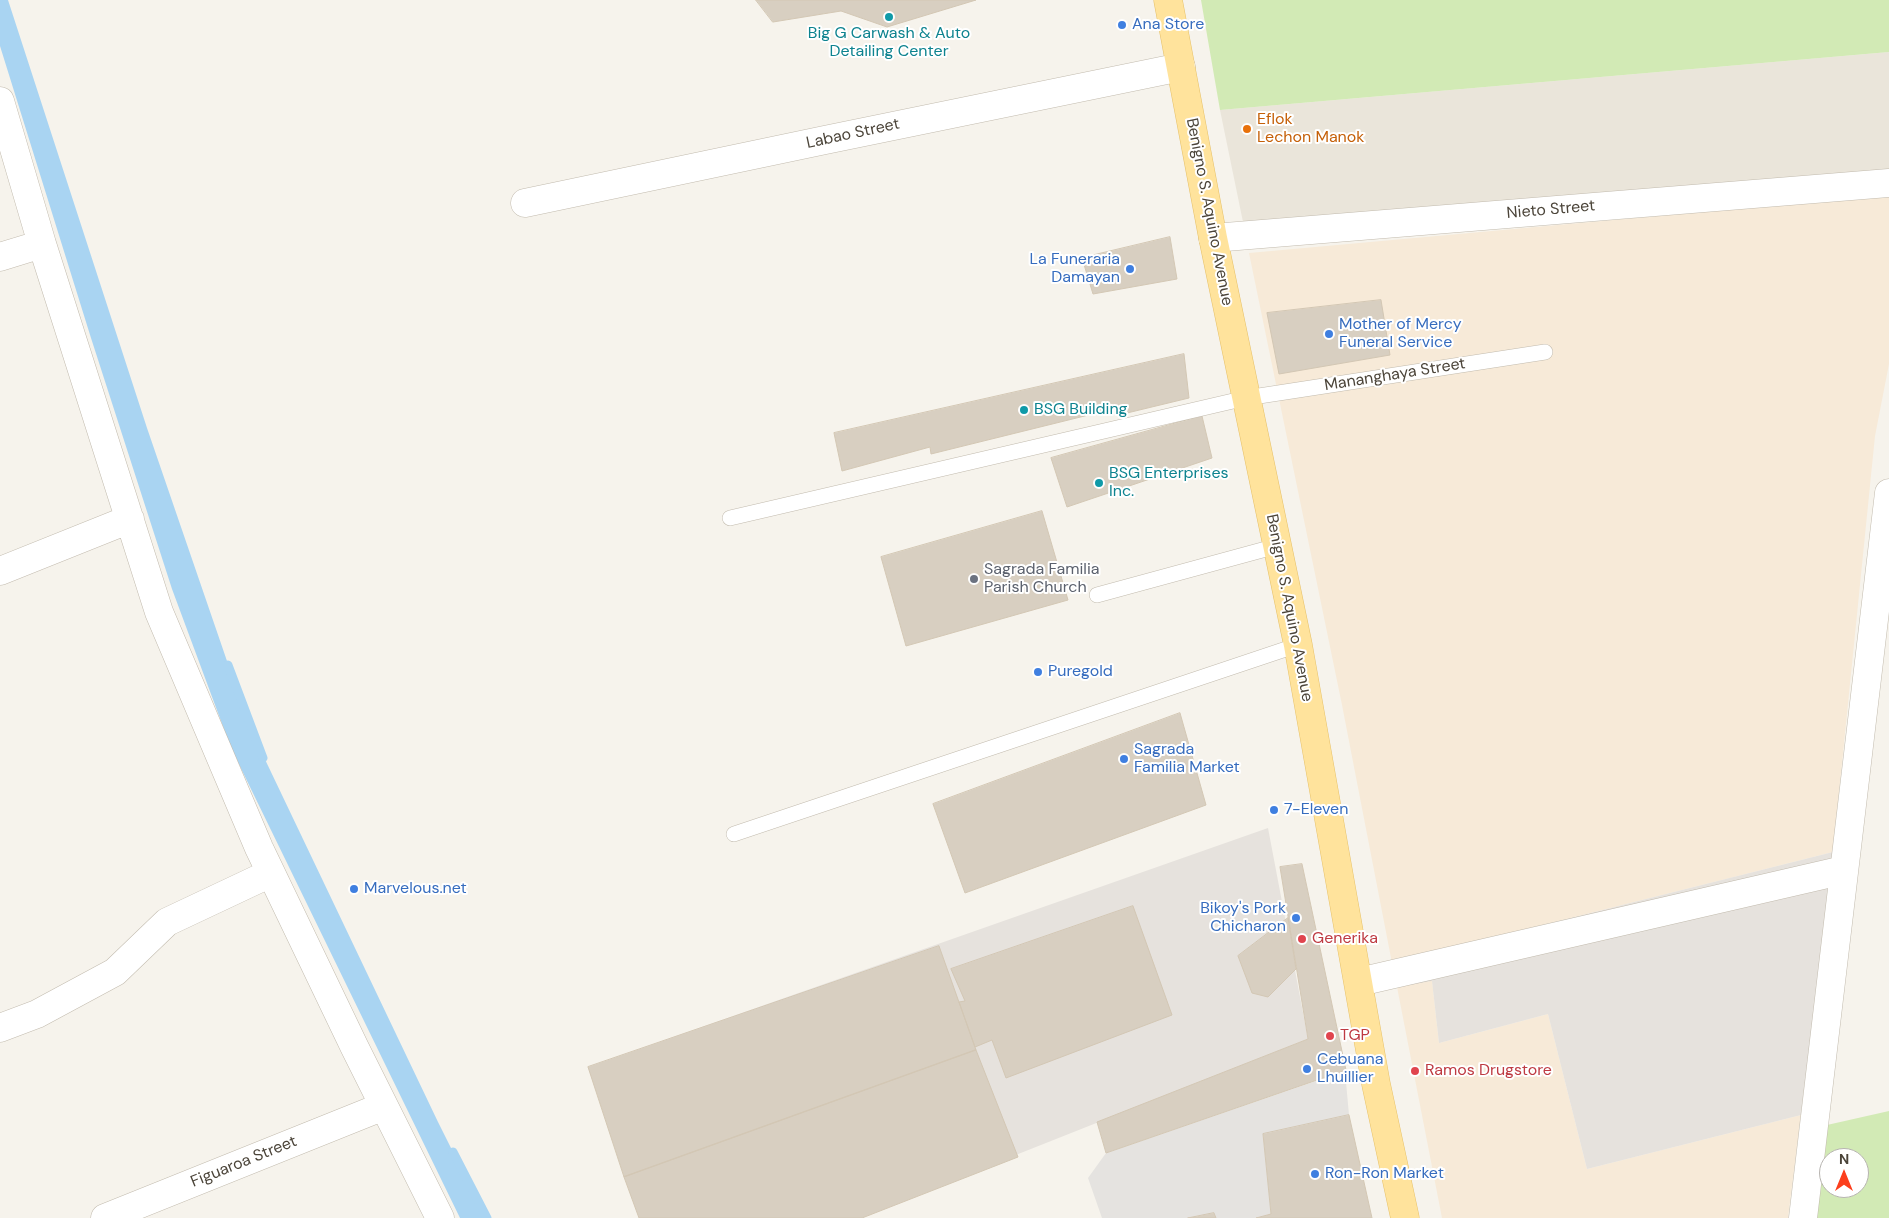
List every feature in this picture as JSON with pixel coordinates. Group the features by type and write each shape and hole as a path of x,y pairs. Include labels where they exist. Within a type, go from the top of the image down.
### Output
{"main road":[{"name":"Benigno S. Aquino Avenue","path":"1168,0 1213,238 1298,645 1376,1084 1405,1218"}],"street":[{"name":"Labao Street","path":"525,203 1181,68"},
{"path":"0,101 42,244 159,612 271,874 440,1218"},
{"name":"Nieto Street","path":"1213,238 1889,182"},
{"path":"0,257 42,244"},
{"path":"1803,1218 1889,494"},
{"path":"0,571 130,519"},
{"path":"1359,982 1844,870"},
{"path":"0,1028 37,1014 115,972 167,922 271,874"},
{"name":"Figuaroa Street","path":"105,1218 384,1106"}],"lane":[{"name":"Mananghaya Street","path":"730,518 1246,398 1544,352"},
{"path":"1097,595 1277,546"},
{"path":"734,834 1298,645"}],"shaded area":[{"path":"1889,52 1889,170 1243,222 1220,110"},
{"path":"1889,195 1889,364 1875,436 1833,852 1392,963 1342,705 1249,253"},
{"path":"1268,828 1308,1039 857,1218 641,1218 588,1067"},
{"path":"1833,852 1801,1115 1587,1169 1548,1014 1439,1043 1432,981 1397,987 1392,963"},
{"path":"1432,980 1439,1043 1548,1014 1587,1169 1801,1115 1788,1218 1442,1218 1397,987"},
{"path":"1345,1071 1349,1115 1263,1134 1271,1214 1256,1218 1216,1218 1214,1213 1188,1218 1102,1218 1088,1178 1106,1153"}],"green space":[{"path":"1201,0 1889,0 1889,52 1220,110"},
{"path":"1889,1111 1889,1218 1816,1218 1819,1193 1819,1198 1869,1198 1869,1148 1824,1148 1827,1125"}],"water":[{"path":"0,0 8,0 147,428 250,728 438,1122 486,1218 460,1218 231,748 172,589 0,46"}],"building":[{"name":"Big G Carwash & Auto Detailing Center","path":"756,0 976,0 887,27 841,11 773,22"},
{"name":"La Funeraria Damayan","path":"1170,237 1177,279 1093,294 1082,258"},
{"name":"Mother of Mercy Funeral Service","path":"1381,300 1390,355 1279,374 1267,313"},
{"name":"BSG Building","path":"1184,354 1189,398 1127,413 1125,406 931,454 930,447 842,471 834,433"},
{"name":"BSG Enterprises Inc.","path":"1202,416 1212,458 1067,507 1051,458"},
{"name":"Sagrada Familia Parish Church","path":"1042,511 1068,600 906,646 881,557"},
{"name":"Sagrada Familia Market","path":"1180,713 1206,805 965,893 933,804"},
{"path":"1302,864 1346,1070 1106,1153 1097,1122 1308,1039 1280,867"},
{"path":"1133,906 1172,1015 1006,1078 992,1040 975,1047 959,1002 965,1001 951,969"},
{"path":"1288,918 1296,969 1268,997 1252,993 1238,956"},
{"path":"939,946 976,1050 624,1177 588,1067"},
{"path":"976,1050 1018,1157 862,1218 639,1218 624,1177"},
{"name":"Ron-Ron Market","path":"1349,1115 1372,1218 1256,1218 1271,1214 1263,1134"},
{"path":"1214,1213 1216,1218 1188,1218"}],"waterway":[{"path":"228,665 263,758"},
{"path":"453,1152 487,1218"}],"place":[{"name":"Big G Carwash & Auto Detailing Center","path":"889,17"},
{"name":"Ana Store","path":"1122,25"},
{"name":"Eflok Lechon Manok","path":"1247,129"},
{"name":"La Funeraria Damayan","path":"1130,269"},
{"name":"Mother of Mercy Funeral Service","path":"1329,334"},
{"name":"BSG Building","path":"1024,410"},
{"name":"BSG Enterprises Inc.","path":"1099,483"},
{"name":"Sagrada Familia Parish Church","path":"974,579"},
{"name":"Puregold","path":"1038,672"},
{"name":"Sagrada Familia Market","path":"1124,759"},
{"name":"7-Eleven","path":"1274,810"},
{"name":"Marvelous.net","path":"354,889"},
{"name":"Bikoy's Pork Chicharon","path":"1296,918"},
{"name":"Generika","path":"1302,939"},
{"name":"TGP","path":"1330,1036"},
{"name":"Cebuana Lhuillier","path":"1307,1069"},
{"name":"Ramos Drugstore","path":"1415,1071"},
{"name":"Ron-Ron Market","path":"1315,1174"}]}
